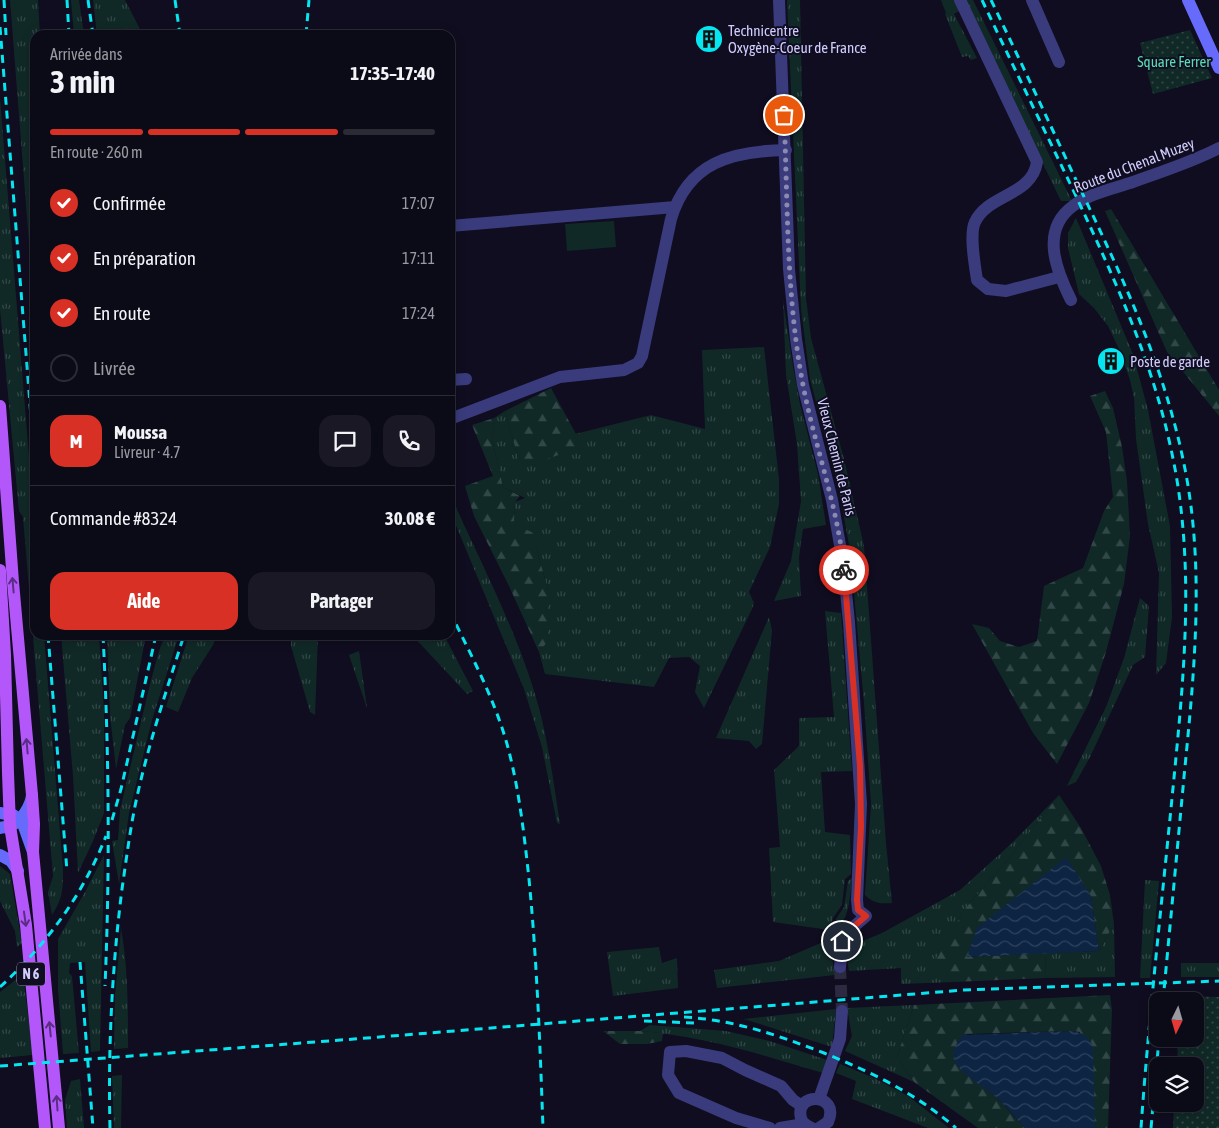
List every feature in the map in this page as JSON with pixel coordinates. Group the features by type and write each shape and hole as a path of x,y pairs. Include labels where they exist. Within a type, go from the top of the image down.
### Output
{"main road":[{"path":"1188,0 1219,68"},
{"name":"N 6","path":"0,406 32,795 33,852 59,1128"},
{"name":"N 6","path":"0,570 5,654 8,820 26,925 45,1128"},
{"path":"8,820 30,804 32,795"},
{"path":"8,820 24,824 33,852"},
{"path":"0,855 12,861 18,870"}],"street":[{"name":"Vieux Chemin de Paris","path":"779,0 789,269 796,340 803,385 832,500 843,562 860,766 861,827 857,900 858,910 866,916 843,936 840,967"},
{"path":"960,0 1037,162 1036,170 1031,179 984,210 975,222 973,232 977,280 988,289 1006,290 1060,276"},
{"path":"1032,0 1059,62"},
{"name":"Route du Chenal Muzey","path":"1071,300 1060,276 1053,250 1056,233 1063,217 1072,207 1100,193 1191,162 1219,148"},
{"path":"455,416 555,378 624,370 638,363 643,350 675,207 685,190 706,168 718,161 752,152 786,150"},
{"path":"455,226 675,207"},
{"path":"455,379 466,378"},
{"path":"819,1099 840,1039 842,1011"},
{"path":"770,1128 736,1118 679,1093 668,1075 670,1052 686,1051 722,1058 781,1086 793,1100 802,1106"},
{"path":"808,1126 800,1116 802,1106 809,1100 819,1099 830,1108 830,1118 825,1127"},
{"path":"780,1128 808,1126"}],"green space":[{"path":"10,0 38,0 40,30 30,30 30,256"},
{"path":"71,0 79,0 83,30 74,30"},
{"path":"93,0 125,0 140,30 96,30"},
{"path":"787,0 800,0 806,298 811,338 844,459 864,546 892,903 877,902 865,895 871,804 864,703 850,550 838,485 810,379 801,309"},
{"path":"941,0 954,0 959,11 954,14 977,58 971,60 968,56 962,57"},
{"path":"964,0 973,0 1072,201 1061,201"},
{"name":"Square Ferrer","path":"1190,30 1212,78 1153,94 1140,43"},
{"path":"0,98 30,469 30,601 23,517 19,511 0,309"},
{"path":"1111,209 1219,390 1219,416 1167,352 1105,211"},
{"path":"1076,218 1133,354 1148,410 1170,526 1172,617 1166,663 1156,675 1159,573 1148,524 1136,439 1134,398 1119,349 1108,326 1094,308 1079,294 1068,248 1068,233"},
{"path":"614,221 616,247 567,251 565,224"},
{"path":"783,300 800,404 818,474 826,525 803,529 799,557 801,596 774,601 791,561 801,501 797,444 786,375"},
{"path":"764,347 779,479 779,504 770,547 749,592 754,603 752,609 704,708 695,692 700,666 689,657 669,658 654,687 545,674 539,652 547,641 548,590 536,546 514,524 515,502 525,498 503,487 492,439 494,418 505,411 519,461 582,446 575,434 651,415 705,429 702,350"},
{"path":"551,388 583,447 528,465 519,461 505,411"},
{"path":"1105,391 1113,408 1127,481 1130,536 1124,584 1106,652 1089,703 1057,764 1033,733 972,624 989,628 1000,641 1019,647 1037,641 1044,586 1083,568 1104,511 1113,497 1106,432 1090,396"},
{"path":"494,418 492,439 503,487 520,496 515,502 514,524 540,536 536,546 548,590 548,641 539,652 474,516 465,486 493,476 472,425"},
{"path":"455,505 499,600 531,680 546,737 560,824 557,823 542,747 524,689 455,523"},
{"path":"1140,598 1149,606 1145,657 1133,665 1090,757 1076,782 1067,786 1106,707 1124,658"},
{"path":"825,611 841,613 852,771 821,772 825,832 850,835 851,874 845,879 842,905 833,918 830,930 773,922 769,848 780,847 774,770 799,746 799,718 834,717"},
{"path":"769,617 772,630 762,744 756,749 749,741 716,738"},
{"path":"33,640 44,640 63,869 62,893 52,915 48,892 53,876"},
{"path":"61,640 99,640 104,710 104,813 78,873 73,776"},
{"path":"107,640 145,640 130,718 125,725 116,769 110,715"},
{"path":"163,640 177,640 152,720 129,813 119,884 112,841 118,840 120,810"},
{"path":"187,640 215,640 192,678 178,712 166,707"},
{"path":"291,640 318,640 315,715 310,712 291,646"},
{"path":"417,640 447,640 473,691 467,694"},
{"path":"359,651 367,708 349,655"},
{"path":"1059,795 1010,857 964,910 935,962 954,982 901,984 901,968 849,971 847,959 851,946 882,933 960,890 1012,843"},
{"path":"1059,795 1081,828 1101,866 1110,895 1114,924 1099,951 1091,896 967,957 1045,953 1046,978 954,982 934,962 964,910 1010,857"},
{"path":"104,855 100,1051 91,1052 85,962 70,963 69,973 72,976 79,1053 63,1054 58,989 58,939"},
{"path":"0,866 10,874 22,943 17,947 15,931 0,901"},
{"path":"852,878 850,900 846,915 839,926 833,930 836,919 844,907 848,881"},
{"path":"1145,880 1159,881 1150,978 1140,978"},
{"path":"1114,924 1115,977 1046,978 1045,953 1099,951"},
{"path":"121,928 128,1003 128,1048 114,1049 115,997"},
{"path":"823,942 830,946 835,975 717,988 714,970 779,961"},
{"path":"659,947 662,963 677,958 678,988 613,996 607,952"},
{"path":"1181,963 1219,963 1219,977 1181,977"},
{"path":"23,974 33,1055 0,1058 0,992"},
{"path":"1110,995 1112,1010 1108,1128 1094,1128 1080,1032 967,1034 962,1070 998,1099 1025,1128 978,1128 914,1082 897,1057 914,1005"},
{"path":"1204,997 1219,997 1219,1128 1173,1128 1174,1112 1204,1112 1204,1057 1177,1057 1178,1048 1204,1048"},
{"path":"914,1005 897,1057 914,1082 845,1051 852,1036 847,1008"},
{"path":"836,1009 832,1047 744,1019"},
{"path":"650,1025 726,1031 770,1041 827,1060 823,1073 710,1042 640,1031"},
{"path":"603,1031 663,1033 662,1041 647,1044 620,1044"},
{"path":"840,1064 874,1078 908,1096 949,1128 928,1128 852,1099 856,1081 836,1073"},
{"path":"122,1075 121,1128 114,1128 112,1076"},
{"path":"80,1079 84,1128 67,1128 65,1100 71,1081"}],"water":[{"path":"1066,857 1091,896 1099,951 967,957 977,928"},
{"path":"1073,1031 1086,1036 1093,1047 1095,1128 1025,1128 998,1099 967,1076 954,1060 956,1046 963,1035"}],"tunnel":[{"path":"840,967 842,1011"}],"railway":[{"path":"4,0 6,35"},
{"path":"67,0 69,30"},
{"path":"88,0 92,30"},
{"path":"175,0 179,30"},
{"path":"306,30 309,0"},
{"path":"982,0 1076,196 1131,320 1143,351 1163,416 1179,491 1186,576 1184,661 1141,1128"},
{"path":"991,0 1109,250 1140,321 1166,394 1185,469 1195,546 1196,623 1191,700 1164,992"},
{"path":"0,27 30,404"},
{"path":"455,622 496,710 507,744 518,794 532,910 543,1128"},
{"path":"48,640 67,871"},
{"path":"103,640 108,811 105,986"},
{"path":"112,820 121,789 155,640"},
{"path":"110,1128 110,1038 113,978 127,851 144,769 182,640"},
{"path":"0,987 33,954 62,918 86,879 106,836"},
{"path":"80,962 93,1128"},
{"path":"0,1066 964,990 1219,981"},
{"path":"684,1017 721,1021 756,1029 824,1053 860,1068 909,1094 956,1128"},
{"path":"644,1021 694,1023"},
{"path":"1151,1128 1158,1048"}],"way so far":[{"path":"784,115 789,269 796,340 803,385 832,500 844,570"}],"place":[{"name":"Technicentre Oxygène-Coeur de France","path":"709,39"},
{"name":"Poste de garde","path":"1111,361"}],"route":[{"path":"842,941 843,936 866,916 858,910 857,900 861,827 860,766 844,570"}]}
